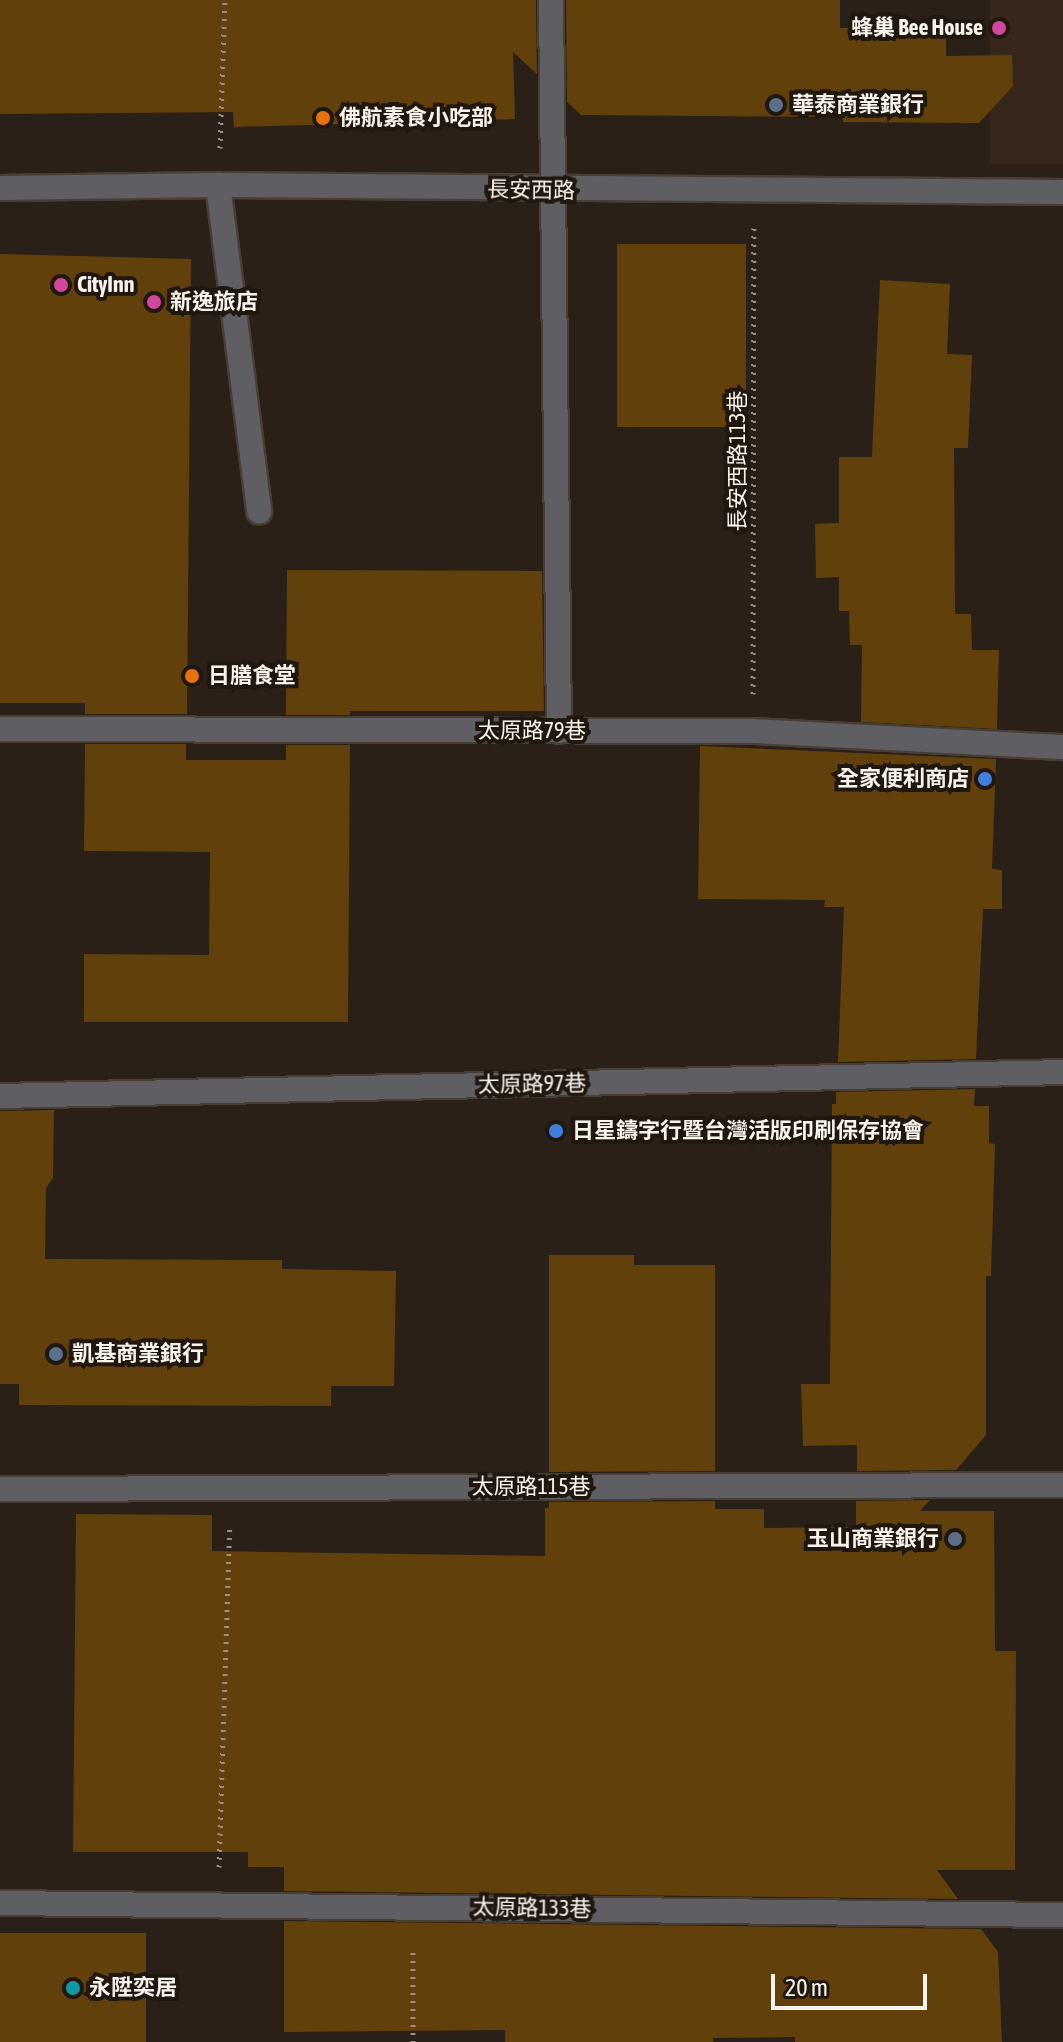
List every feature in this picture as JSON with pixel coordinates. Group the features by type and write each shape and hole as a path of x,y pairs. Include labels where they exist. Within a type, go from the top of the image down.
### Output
{"street":[{"path":"551,0 559,731"},
{"name":"長安西路","path":"0,188 218,185 1063,192"},
{"path":"218,185 259,511"},
{"name":"太原路79巷","path":"0,729 753,731 1063,747"},
{"name":"太原路97巷","path":"0,1096 1063,1072"},
{"name":"太原路115巷","path":"0,1489 1063,1485"},
{"name":"太原路133巷","path":"0,1903 1063,1915"}],"path":[{"path":"218,185 225,0"},
{"name":"長安西路113巷","path":"753,731 754,191"},
{"path":"218,1905 232,1488"},
{"path":"413,2042 414,1907"}],"shaded area":[{"path":"990,0 1063,0 1063,164 990,164"}],"building":[{"path":"0,0 536,0 537,74 513,52 515,119 234,127 233,112 0,114"},
{"path":"566,0 840,0 840,28 946,27 946,56 1012,55 1013,86 979,123 843,122 843,117 581,115 567,102"},
{"path":"617,244 746,244 746,427 617,427"},
{"path":"0,254 191,259 187,714 85,714 85,703 0,703"},
{"path":"880,280 950,284 947,354 972,355 968,448 954,448 955,614 971,614 972,650 999,650 997,729 861,722 862,645 850,645 849,611 839,611 839,577 816,578 815,524 839,523 839,457 872,457"},
{"path":"287,570 542,571 544,711 350,711 350,715 286,715"},
{"path":"85,744 186,744 186,760 286,760 286,745 350,745 348,1022 84,1022 84,954 209,955 210,852 84,851"},
{"path":"700,746 996,759 992,869 1002,870 1002,909 983,909 976,1059 838,1062 844,907 824,907 825,900 698,899"},
{"path":"975,1089 974,1106 989,1106 989,1143 995,1144 991,1276 986,1276 986,1435 956,1470 857,1471 857,1445 803,1446 801,1384 830,1384 832,1104 836,1104 836,1092"},
{"path":"54,1110 53,1178 46,1188 45,1259 282,1260 282,1269 396,1271 394,1386 331,1386 331,1406 19,1405 19,1384 0,1384 0,1111"},
{"path":"549,1255 634,1255 634,1265 715,1265 715,1471 549,1472"},
{"path":"930,1500 920,1511 994,1511 995,1651 1016,1651 1015,1870 937,1870 958,1899 284,1891 284,1867 248,1867 248,1852 73,1852 76,1514 212,1515 212,1551 545,1556 545,1508 549,1508 549,1502 715,1501 715,1509 764,1509 764,1528 856,1527 856,1501"},
{"path":"284,1921 981,1929 998,1952 1002,2042 795,2042 795,2037 713,2038 713,2042 505,2042 505,2030 284,2032"},
{"name":"永陞奕居","path":"0,1933 146,1933 146,2042 0,2042"}],"place":[{"name":"蜂巢 Bee House","path":"999,28"},
{"name":"華泰商業銀行","path":"776,105"},
{"name":"佛航素食小吃部","path":"323,118"},
{"name":"CityInn","path":"61,285"},
{"name":"新逸旅店","path":"154,302"},
{"name":"日膳食堂","path":"192,676"},
{"name":"全家便利商店","path":"985,779"},
{"name":"日星鑄字行暨台灣活版印刷保存協會","path":"556,1131"},
{"name":"凱基商業銀行","path":"56,1354"},
{"name":"玉山商業銀行","path":"955,1539"},
{"name":"永陞奕居","path":"73,1988"}]}
